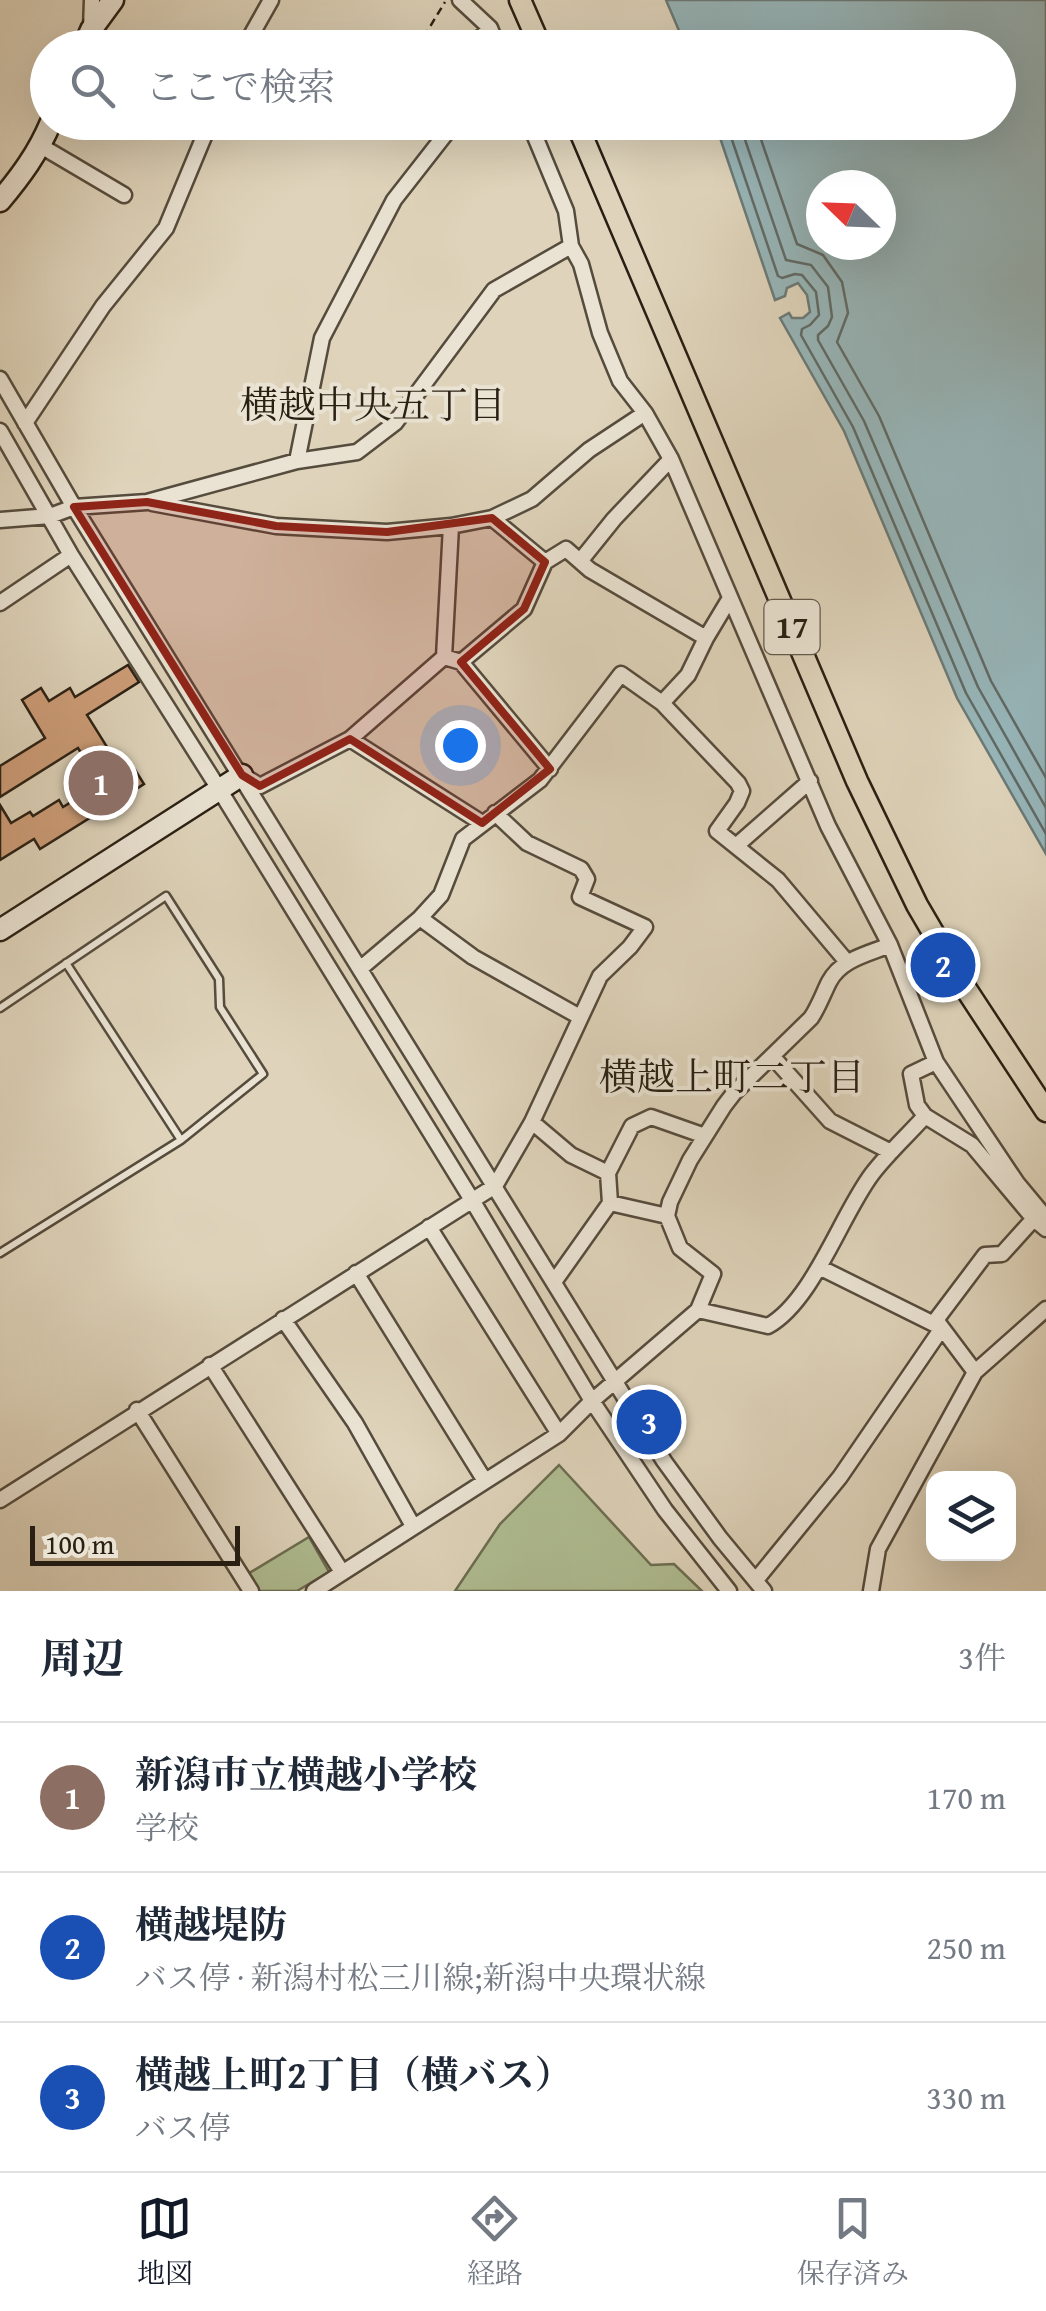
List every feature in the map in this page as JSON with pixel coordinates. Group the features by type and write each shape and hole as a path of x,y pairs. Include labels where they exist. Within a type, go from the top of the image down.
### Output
{"main road":[{"path":"520,0 534,30"},
{"name":"17","path":"584,140 857,781 917,904 966,990 1046,1110"}],"street":[{"path":"88,30 92,0"},
{"path":"93,30 114,0"},
{"path":"254,30 270,0"},
{"path":"460,0 490,28"},
{"path":"0,200 25,172 44,140"},
{"path":"25,423 103,306 166,228 203,140"},
{"path":"296,461 322,338 394,200 441,140"},
{"path":"536,140 566,212 572,246 620,380 645,413 671,459 828,826 890,946 936,1062 1046,1230"},
{"path":"41,146 124,195"},
{"path":"0,520 50,516 74,507 147,502 296,461 358,452 395,422 494,290 572,246"},
{"path":"0,379 74,507 664,1461 760,1586 942,1328"},
{"path":"147,502 276,526 386,532 451,526 492,518 532,499 588,450 645,413"},
{"path":"0,431 71,555 472,1200 592,1401 666,1510 729,1591"},
{"path":"581,560 614,518 671,459"},
{"path":"492,518 544,562"},
{"path":"242,775 260,786 350,739 444,657 451,526"},
{"path":"462,662 524,609 544,562 566,549 590,570 706,638"},
{"path":"0,603 71,555"},
{"path":"662,703 688,675 730,598"},
{"path":"444,657 462,662 550,769"},
{"path":"361,968 441,895 462,839 540,780 621,674 662,703 738,783 742,791 718,831 778,880 847,962"},
{"path":"350,739 482,823"},
{"path":"0,930 242,775"},
{"path":"736,846 810,781"},
{"path":"0,1500 494,1186 532,1122 600,976 645,926 580,898 588,879 581,869 527,843 494,812"},
{"path":"420,918 473,957 580,1016"},
{"path":"314,1591 558,1434 698,1310 713,1274 680,1248 667,1216 690,1160 734,1093 811,1018 839,968 890,946"},
{"path":"772,1056 830,1121 891,1152"},
{"path":"936,1062 911,1074 917,1105 925,1116 972,1144 1040,1216"},
{"path":"698,1310 768,1326 785,1317 871,1175 925,1116"},
{"path":"554,1282 610,1202 608,1173 632,1126 651,1117 705,1136"},
{"path":"532,1122 572,1155 608,1173"},
{"path":"610,1202 667,1216"},
{"path":"975,1372 936,1320 984,1255 1002,1254 1040,1216"},
{"path":"429,1227 558,1434"},
{"path":"818,1266 942,1328"},
{"path":"356,1273 486,1481"},
{"path":"870,1591 878,1549 975,1372 1046,1309"},
{"path":"283,1319 355,1424 413,1526"},
{"path":"210,1365 342,1572"},
{"path":"137,1410 251,1591"}],"lane":[{"path":"0,1008 166,896 219,979 220,1007 263,1074 180,1140 0,1254"},
{"path":"66,963 180,1140"}],"path":[{"path":"428,30 447,0"}],"highlighted area":[{"path":"147,502 276,526 387,532 492,518 545,562 524,609 461,662 550,769 482,823 350,739 260,786 242,775 74,507"}],"green space":[{"path":"559,1465 651,1565 674,1564 702,1591 455,1591 500,1524"},
{"path":"309,1537 329,1572 297,1591 255,1591 246,1575"}],"water":[{"path":"666,0 1046,0 1046,854 957,698 844,431 780,318 789,313 792,318 803,318 810,312 807,295 798,283 787,288 785,296 775,300 721,140 1016,140 1016,30 679,30"}],"building":[{"path":"128,665 139,682 87,715 122,771 132,765 144,784 40,849 34,839 0,860 0,805 11,823 30,812 33,816 59,800 63,807 100,784 78,748 0,797 0,766 45,738 22,700 41,688 49,701 70,688 75,697"}],"place":[{"name":"新潟市立横越小学校","path":"101,783"},
{"name":"横越堤防","path":"943,965"},
{"name":"横越上町2丁目（横バス）","path":"649,1422"}],"district":[{"name":"横越中央五丁目","path":"373,405"},
{"name":"横越上町二丁目","path":"732,1077"}]}
